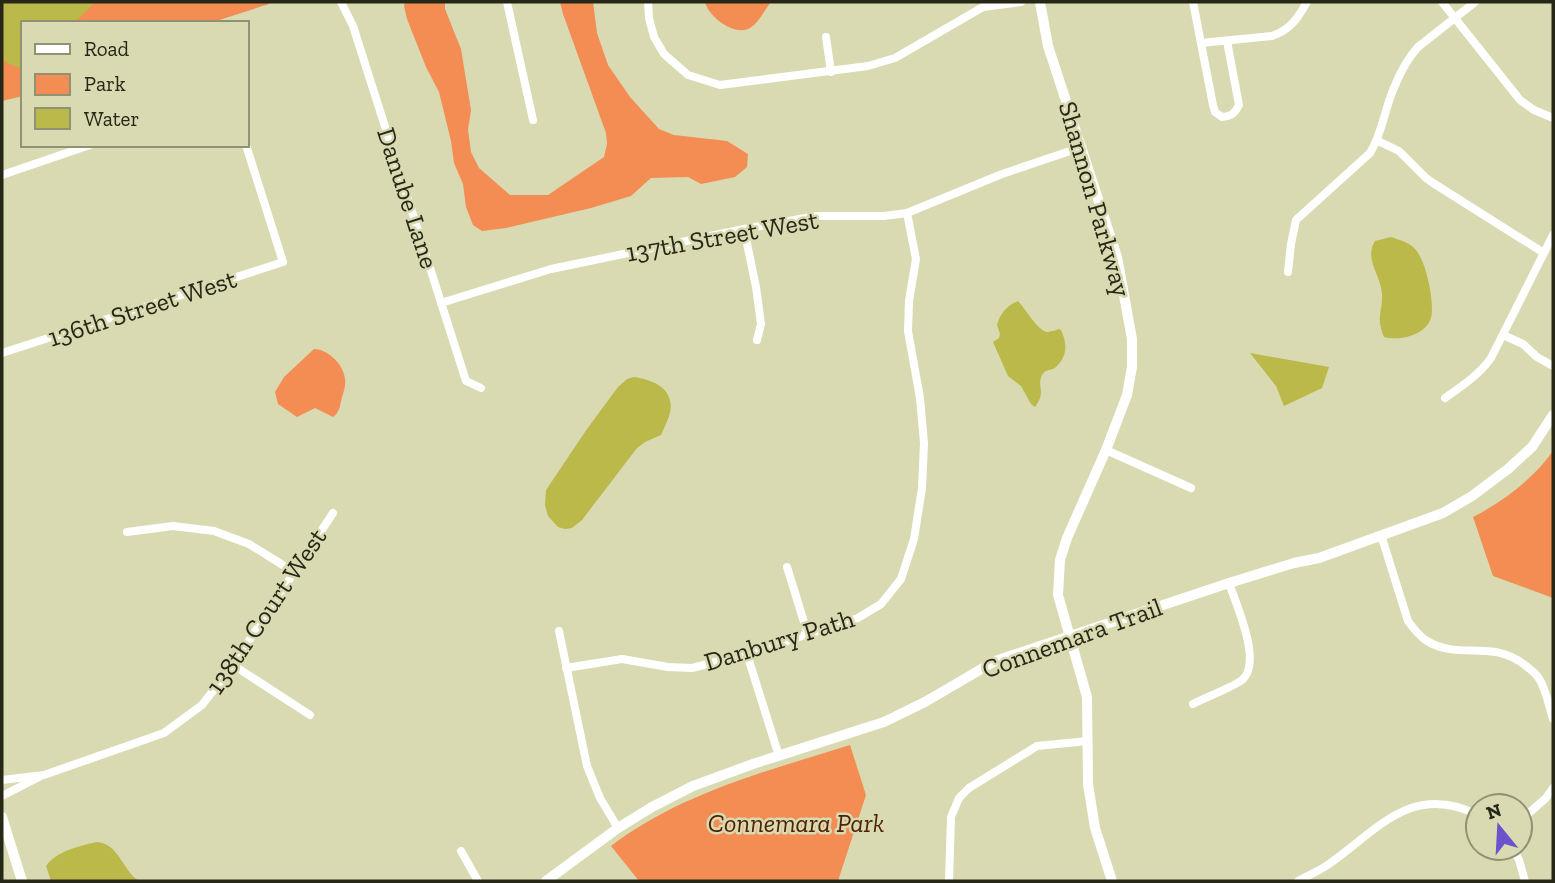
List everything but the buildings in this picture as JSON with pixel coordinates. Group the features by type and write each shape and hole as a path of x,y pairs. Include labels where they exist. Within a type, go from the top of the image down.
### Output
{"street":[{"name":"Danube Lane","path":"341,2 353,26 466,381 481,388"},
{"path":"507,2 533,120"},
{"path":"648,2 654,37 664,54 688,75 720,85 868,66 895,58 983,7 1021,2"},
{"name":"Shannon Parkway","path":"1040,2 1048,46 1117,257 1132,339 1132,368 1127,395 1067,538 1060,560 1058,595 1087,698 1088,784 1095,828 1112,881"},
{"path":"1193,2 1213,105 1215,112 1223,117 1236,113 1239,105 1227,41"},
{"path":"1201,43 1278,34 1298,18 1307,2"},
{"path":"1442,2 1520,100 1553,118"},
{"path":"1288,272 1296,220 1362,162 1378,141 1392,91 1410,56 1475,2"},
{"path":"826,37 831,72"},
{"path":"1378,141 1399,151 1433,183 1544,253"},
{"path":"2,175 84,147"},
{"name":"136th Street West","path":"2,353 283,262 247,147"},
{"name":"137th Street West","path":"441,303 551,269 744,229 817,216 884,216 906,213 1002,174 1082,147"},
{"name":"Danbury Path","path":"566,668 622,659 667,667 692,668 747,654 858,618 881,604 901,579 914,539 922,488 924,443 920,398 908,331 909,301 916,259 906,213"},
{"path":"744,229 761,324 757,340"},
{"path":"1446,398 1483,369 1491,358 1553,234"},
{"path":"1503,334 1523,344 1537,357 1553,366"},
{"name":"Connemara Trail","path":"546,881 618,828 693,786 884,722 925,702 995,661 1229,583 1319,558 1443,513 1491,483 1532,447 1553,415"},
{"path":"1106,450 1191,488"},
{"name":"138th Court West","path":"2,796 44,775 164,733 202,705 233,665 332,513"},
{"path":"127,532 173,526 214,531 249,544 294,572"},
{"path":"1381,535 1408,621 1415,630 1425,640 1453,650 1482,649 1515,658 1538,677 1553,719"},
{"path":"787,567 808,635"},
{"path":"1193,704 1243,680 1249,667 1250,646 1229,583"},
{"path":"559,631 587,766 600,798 618,828"},
{"path":"747,654 779,756"},
{"path":"233,665 310,715"},
{"path":"949,881 951,817 959,798 969,788 1037,746 1088,741"},
{"name":"138th Court West","path":"2,780 44,775"},
{"path":"1534,808 1553,788"},
{"path":"1298,881 1327,865 1388,818 1426,804 1451,805 1464,809"},
{"path":"2,817 22,881"},
{"path":"461,851 478,881"},
{"path":"1520,862 1525,881"}],"green space":[{"path":"2,2 269,4 216,21 21,21 21,96 2,101"},
{"path":"405,2 445,2 445,9 461,49 471,110 468,130 471,152 479,168 510,195 548,195 604,157 606,133 560,2 593,2 597,33 608,65 630,97 659,129 674,135 727,141 748,154 747,167 735,177 701,184 688,177 651,178 631,196 506,228 482,231 473,225 466,207 463,184 454,163 439,92 407,19"},
{"path":"705,2 771,2 750,28 737,30 716,19"},
{"path":"314,349 330,355 344,374 344,390 338,411 333,417 315,408 297,417 278,404 275,392 284,377"},
{"path":"1553,451 1553,598 1493,576 1473,517 1517,488"},
{"name":"Connemara Park","path":"850,745 866,795 838,881 639,881 611,846 666,812 695,798 756,774"}],"water":[{"path":"2,2 95,2 76,21 21,21 21,68 2,59"},
{"path":"1391,237 1410,245 1419,255 1429,282 1432,302 1428,324 1411,336 1397,338 1384,337 1382,331 1381,290 1371,255 1375,241"},
{"path":"1018,301 1043,330 1061,330 1065,345 1060,363 1042,375 1041,393 1035,407 1021,386 1008,376 993,342 999,338 997,325 1002,314"},
{"path":"1250,353 1329,367 1322,388 1284,406 1276,386"},
{"path":"634,377 655,383 669,398 670,413 661,435 637,448 582,520 572,528 558,527 548,516 545,505 546,490 618,387"},
{"path":"96,842 110,847 139,881 51,881 46,866 51,861 68,850"}]}
